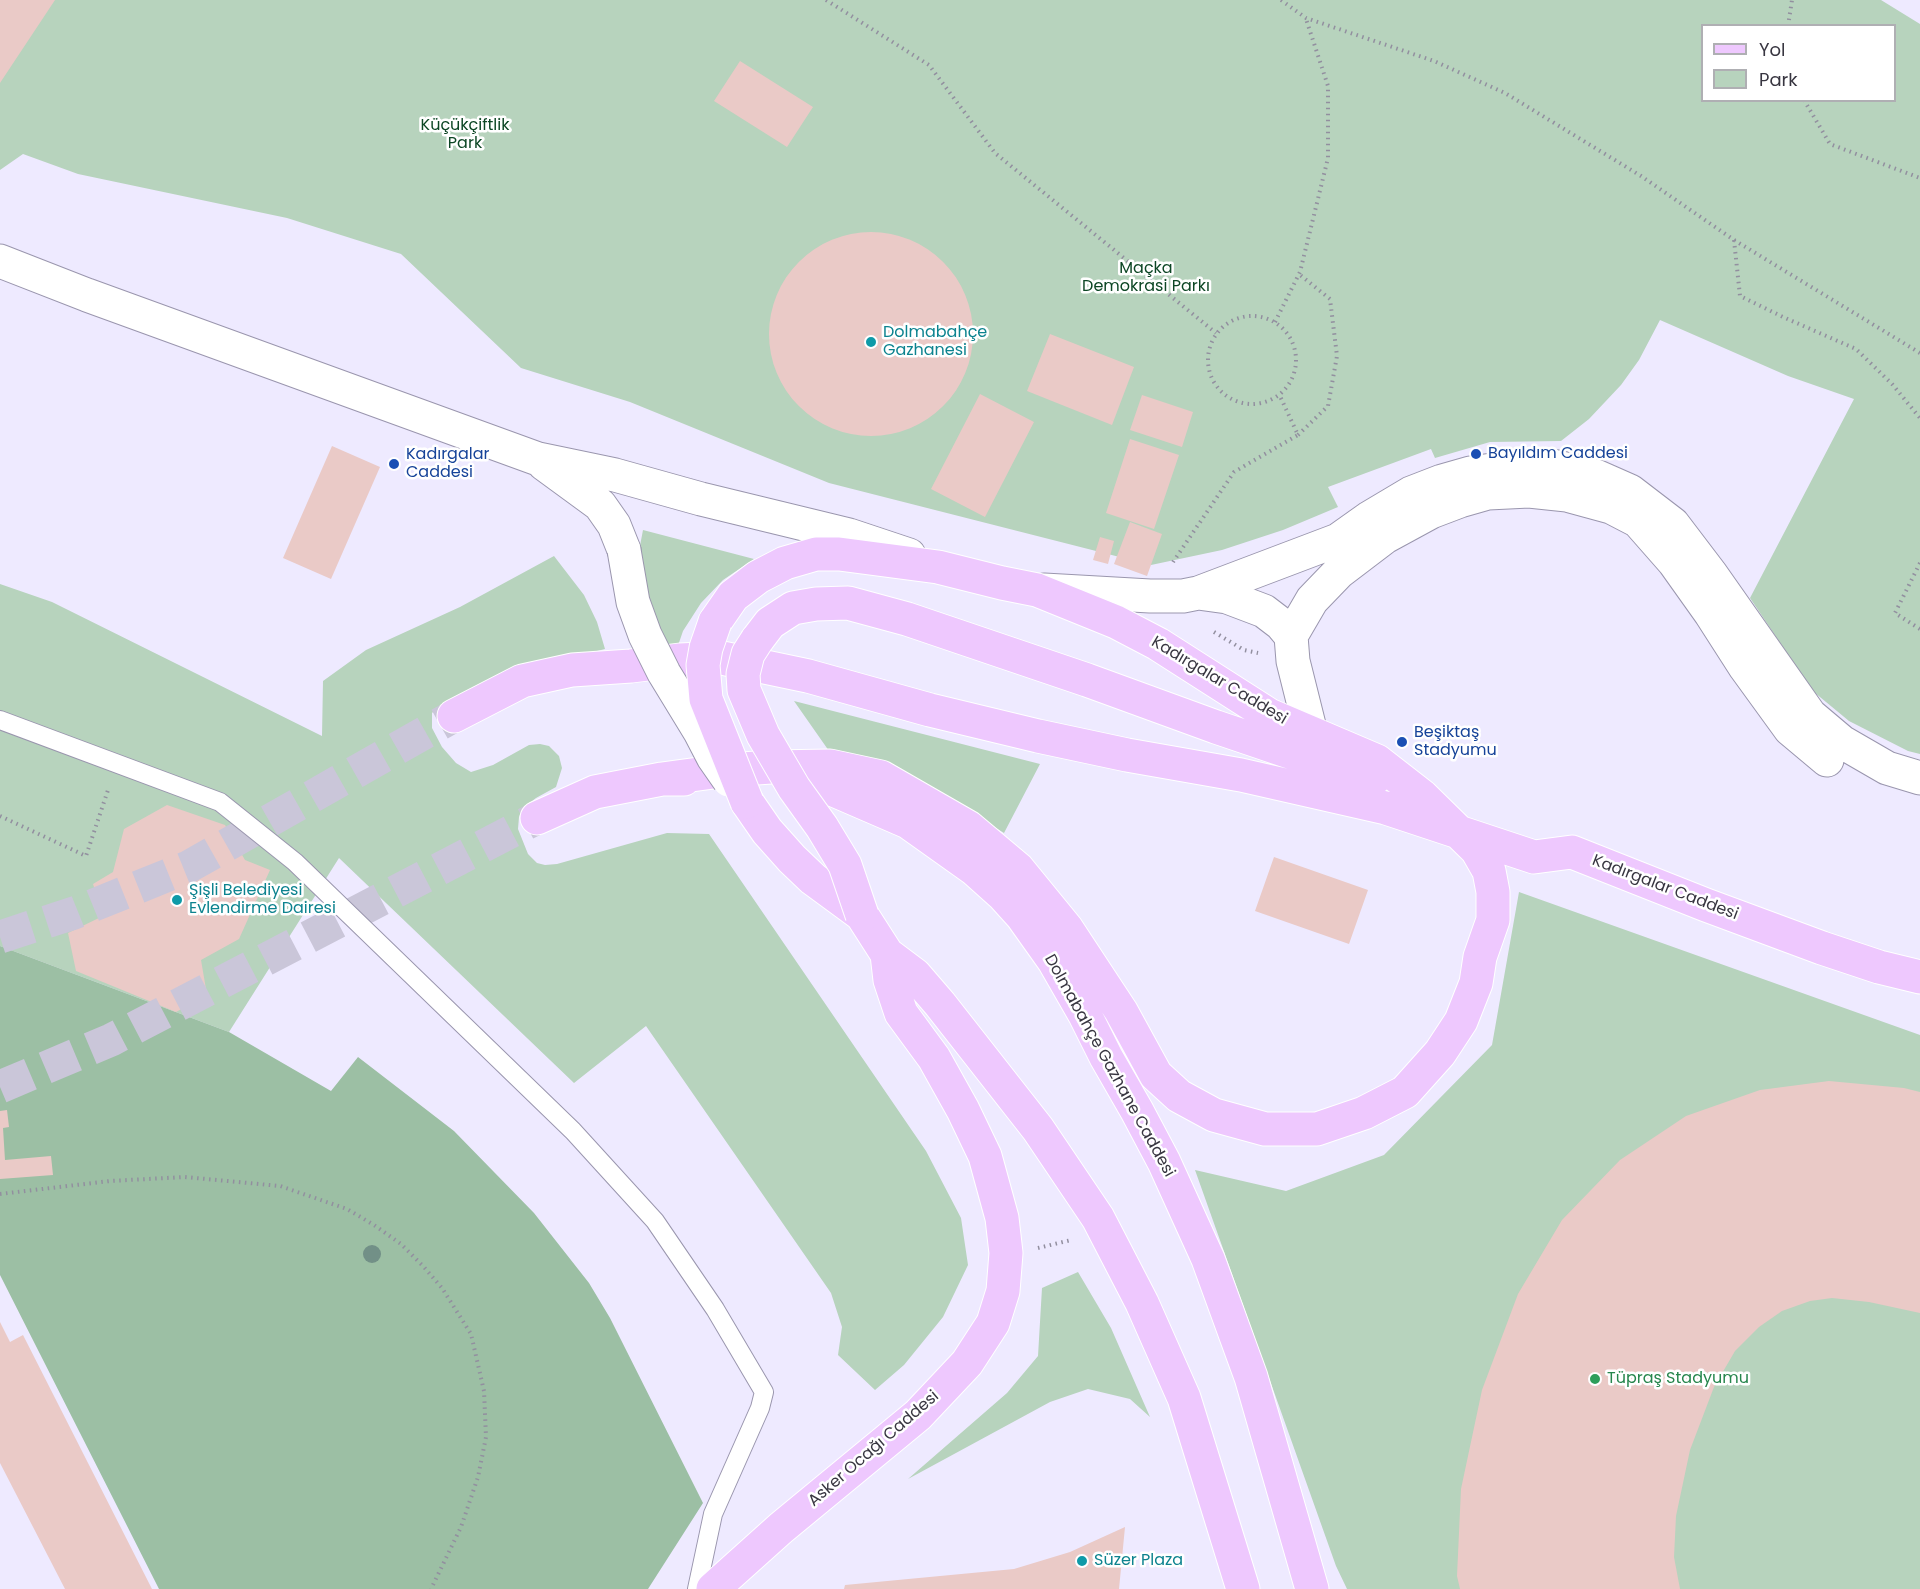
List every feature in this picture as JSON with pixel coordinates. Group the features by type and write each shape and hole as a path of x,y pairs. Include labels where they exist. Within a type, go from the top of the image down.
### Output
{"main road":[{"path":"0,261 87,295 538,459 615,475 701,499 849,535 938,567"},
{"path":"538,459 600,505 614,525 624,550 633,602 645,635 664,673 713,757 747,802"},
{"path":"1037,590 1150,596 1183,596 1198,593 1338,540 1411,493 1461,475 1514,467 1553,466 1596,476 1630,491 1672,524 1711,574 1810,715 1842,742 1887,768 1920,778"},
{"path":"1278,646 1312,600 1339,572 1385,537 1431,513 1488,493 1529,491 1567,495 1611,507 1638,521 1674,562 1711,614 1744,667 1790,729 1830,762 1870,784 1920,801"},
{"name":"Kadırgalar Caddesi","path":"862,915 813,879 767,831 747,802 706,699 703,665 706,648 715,622 734,596 758,577 785,563 816,554 839,554 938,567 1037,590 1116,622 1167,650 1269,715 1377,761 1437,810 1460,833 1534,857 1572,852 1822,948 1879,967 1920,977"},
{"path":"1198,593 1227,597 1264,611 1281,624 1278,646"},
{"path":"1242,1589 1184,1398 1142,1303 1098,1218 1038,1129 1000,1079 915,975 887,954 862,915 845,865 822,827 794,788 763,735 744,690 743,674 748,654 770,623 793,608 816,604 848,603 907,619 1340,769 1404,782"},
{"path":"1278,646 1293,661 1311,733"},
{"path":"454,716 522,681 562,672 722,658 808,676 930,710 1038,736 1127,755 1241,775 1386,808 1460,833 1477,850 1489,871 1493,892 1493,920 1480,957 1476,983 1461,1022 1440,1053 1405,1092 1364,1113 1317,1129 1266,1129 1214,1115 1179,1096 1156,1075 1121,1011 1067,929 1018,869 968,827 881,777 830,766 739,769 662,780"},
{"name":"Dolmabahçe Gazhane Caddesi","path":"537,818 595,792 662,780 771,777 834,790 908,822 974,869 1003,895 1022,916 1054,961 1085,1015 1106,1058 1164,1162 1204,1250 1251,1377 1312,1589"},
{"name":"Asker Ocağı Caddesi","path":"713,1589 918,1414 968,1363 993,1323 1003,1291 1006,1253 1002,1218 985,1156 934,1058 901,1013 890,980 887,954"}],"lane":[{"path":"0,720 220,802 295,862 573,1131 655,1221 715,1308 764,1392 760,1408 713,1514 697,1589"}],"path":[{"path":"826,0 929,66 995,153 1216,333"},
{"path":"1281,0 1306,18 1434,61 1505,93 1641,176 1734,240 1920,353"},
{"path":"1788,24 1792,0"},
{"path":"1275,322 1299,274 1328,158 1328,86 1306,18"},
{"path":"1805,102 1830,144 1920,178"},
{"path":"1734,240 1740,296 1856,349 1892,384 1920,418"},
{"path":"1172,564 1234,472 1298,435 1328,405 1337,356 1330,299 1299,274"},
{"path":"1244,316 1260,316 1275,322 1290,337 1296,357 1292,378 1279,394 1260,403 1239,402 1221,391 1209,374 1208,353 1216,333 1228,322 1244,316"},
{"path":"1279,394 1298,435"},
{"path":"1920,563 1895,613 1920,629"},
{"path":"1210,629 1244,650 1278,646"},
{"path":"0,816 86,856 116,763"},
{"path":"0,1194 110,1181 185,1177 280,1186 347,1209 401,1244 442,1288 471,1334 484,1391 486,1437 478,1477 461,1527 431,1589"},
{"path":"1028,1250 1070,1241"}],"green space":[{"name":"Maçka Demokrasi Parkı","path":"0,0 1881,0 1920,24 1920,754 1908,751 1849,721 1803,683 1801,674 1750,598 1854,399 1788,376 1660,320 1639,360 1621,385 1589,419 1561,441 1490,442 1435,458 1431,449 1328,487 1338,507 1283,530 1222,550 1151,565 829,483 630,402 521,368 401,254 287,218 78,174 23,154 0,170"},
{"path":"643,530 754,559 723,580 701,603 683,631 672,663 658,642 639,551"},
{"path":"554,556 584,595 597,622 605,649 510,673 440,705 432,713 432,728 442,747 456,763 471,772 493,765 529,745 549,746 559,756 562,768 556,787 523,808 519,817 518,829 528,854 537,863 557,864 667,833 709,834 926,1151 961,1218 968,1265 943,1317 904,1365 875,1390 838,1355 842,1327 831,1293 646,1026 574,1083 339,858 229,1032 0,946 0,584 52,602 322,736 323,681 366,650 460,607"},
{"path":"794,701 1040,764 1004,833 945,796 829,751"},
{"name":"Tüpraş Stadyumu","path":"1519,892 1920,1035 1920,1589 1347,1589 1336,1566 1195,1170 1286,1191 1384,1155 1492,1045"},
{"path":"0,946 229,1032 331,1091 358,1057 454,1131 534,1213 589,1283 610,1318 703,1503 648,1589 159,1589 0,1275"},
{"path":"1078,1272 1111,1328 1150,1417 1130,1399 1088,1389 1050,1402 908,1479 1007,1393 1038,1356 1042,1288"}],"building":[{"path":"0,0 55,0 0,83"},
{"path":"740,61 813,107 787,147 714,101"},
{"name":"Dolmabahçe Gazhanesi","path":"861,232 881,232 901,236 919,244 936,255 950,269 969,304 973,334 969,364 961,382 950,399 936,413 901,432 881,436 861,436 841,432 823,424 806,413 792,399 773,364 769,344 769,324 773,304 781,286 792,269 806,255 841,236"},
{"path":"1050,334 1134,367 1112,425 1027,391"},
{"path":"980,394 1034,422 985,517 931,489"},
{"path":"1142,395 1193,412 1182,447 1130,430"},
{"path":"1130,439 1179,455 1154,529 1106,513"},
{"path":"332,446 380,467 331,579 283,558"},
{"path":"1130,522 1162,534 1147,576 1114,564"},
{"path":"1100,537 1114,541 1108,564 1093,560"},
{"name":"Şişli Belediyesi Evlendirme Dairesi","path":"167,805 225,825 245,860 270,870 239,939 201,960 207,995 176,1012 76,971 68,933 103,916 93,884 113,872 124,829"},
{"path":"1274,857 1368,890 1349,944 1255,911"},
{"path":"1829,1081 1904,1088 1920,1092 1920,1313 1869,1302 1832,1298 1810,1301 1782,1311 1759,1327 1735,1351 1714,1387 1690,1450 1676,1516 1674,1557 1680,1589 1460,1589 1457,1576 1461,1489 1482,1390 1518,1294 1562,1220 1620,1160 1686,1116 1760,1090"},
{"path":"7,1110 9,1127 3,1128 5,1160 51,1156 53,1175 0,1179 0,1111"},
{"path":"0,1322 10,1342 23,1335 152,1589 65,1589 0,1463"},
{"name":"Süzer Plaza","path":"1125,1527 1119,1589 844,1589 845,1585 1014,1569 1070,1552"}],"tunnel":[{"path":"0,937 74,913 188,867 454,716"},
{"path":"0,1087 111,1040 537,818"}],"place":[{"name":"Dolmabahçe Gazhanesi","path":"871,342"},
{"name":"Bayıldım Caddesi","path":"1476,454"},
{"name":"Kadırgalar Caddesi","path":"394,464"},
{"name":"Beşiktaş Stadyumu","path":"1402,742"},
{"name":"Şişli Belediyesi Evlendirme Dairesi","path":"177,900"},
{"name":"Tüpraş Stadyumu","path":"1595,1379"},
{"name":"Süzer Plaza","path":"1082,1561"}],"park label":[{"name":"Küçükçiftlik Park","path":"465,135"}]}
